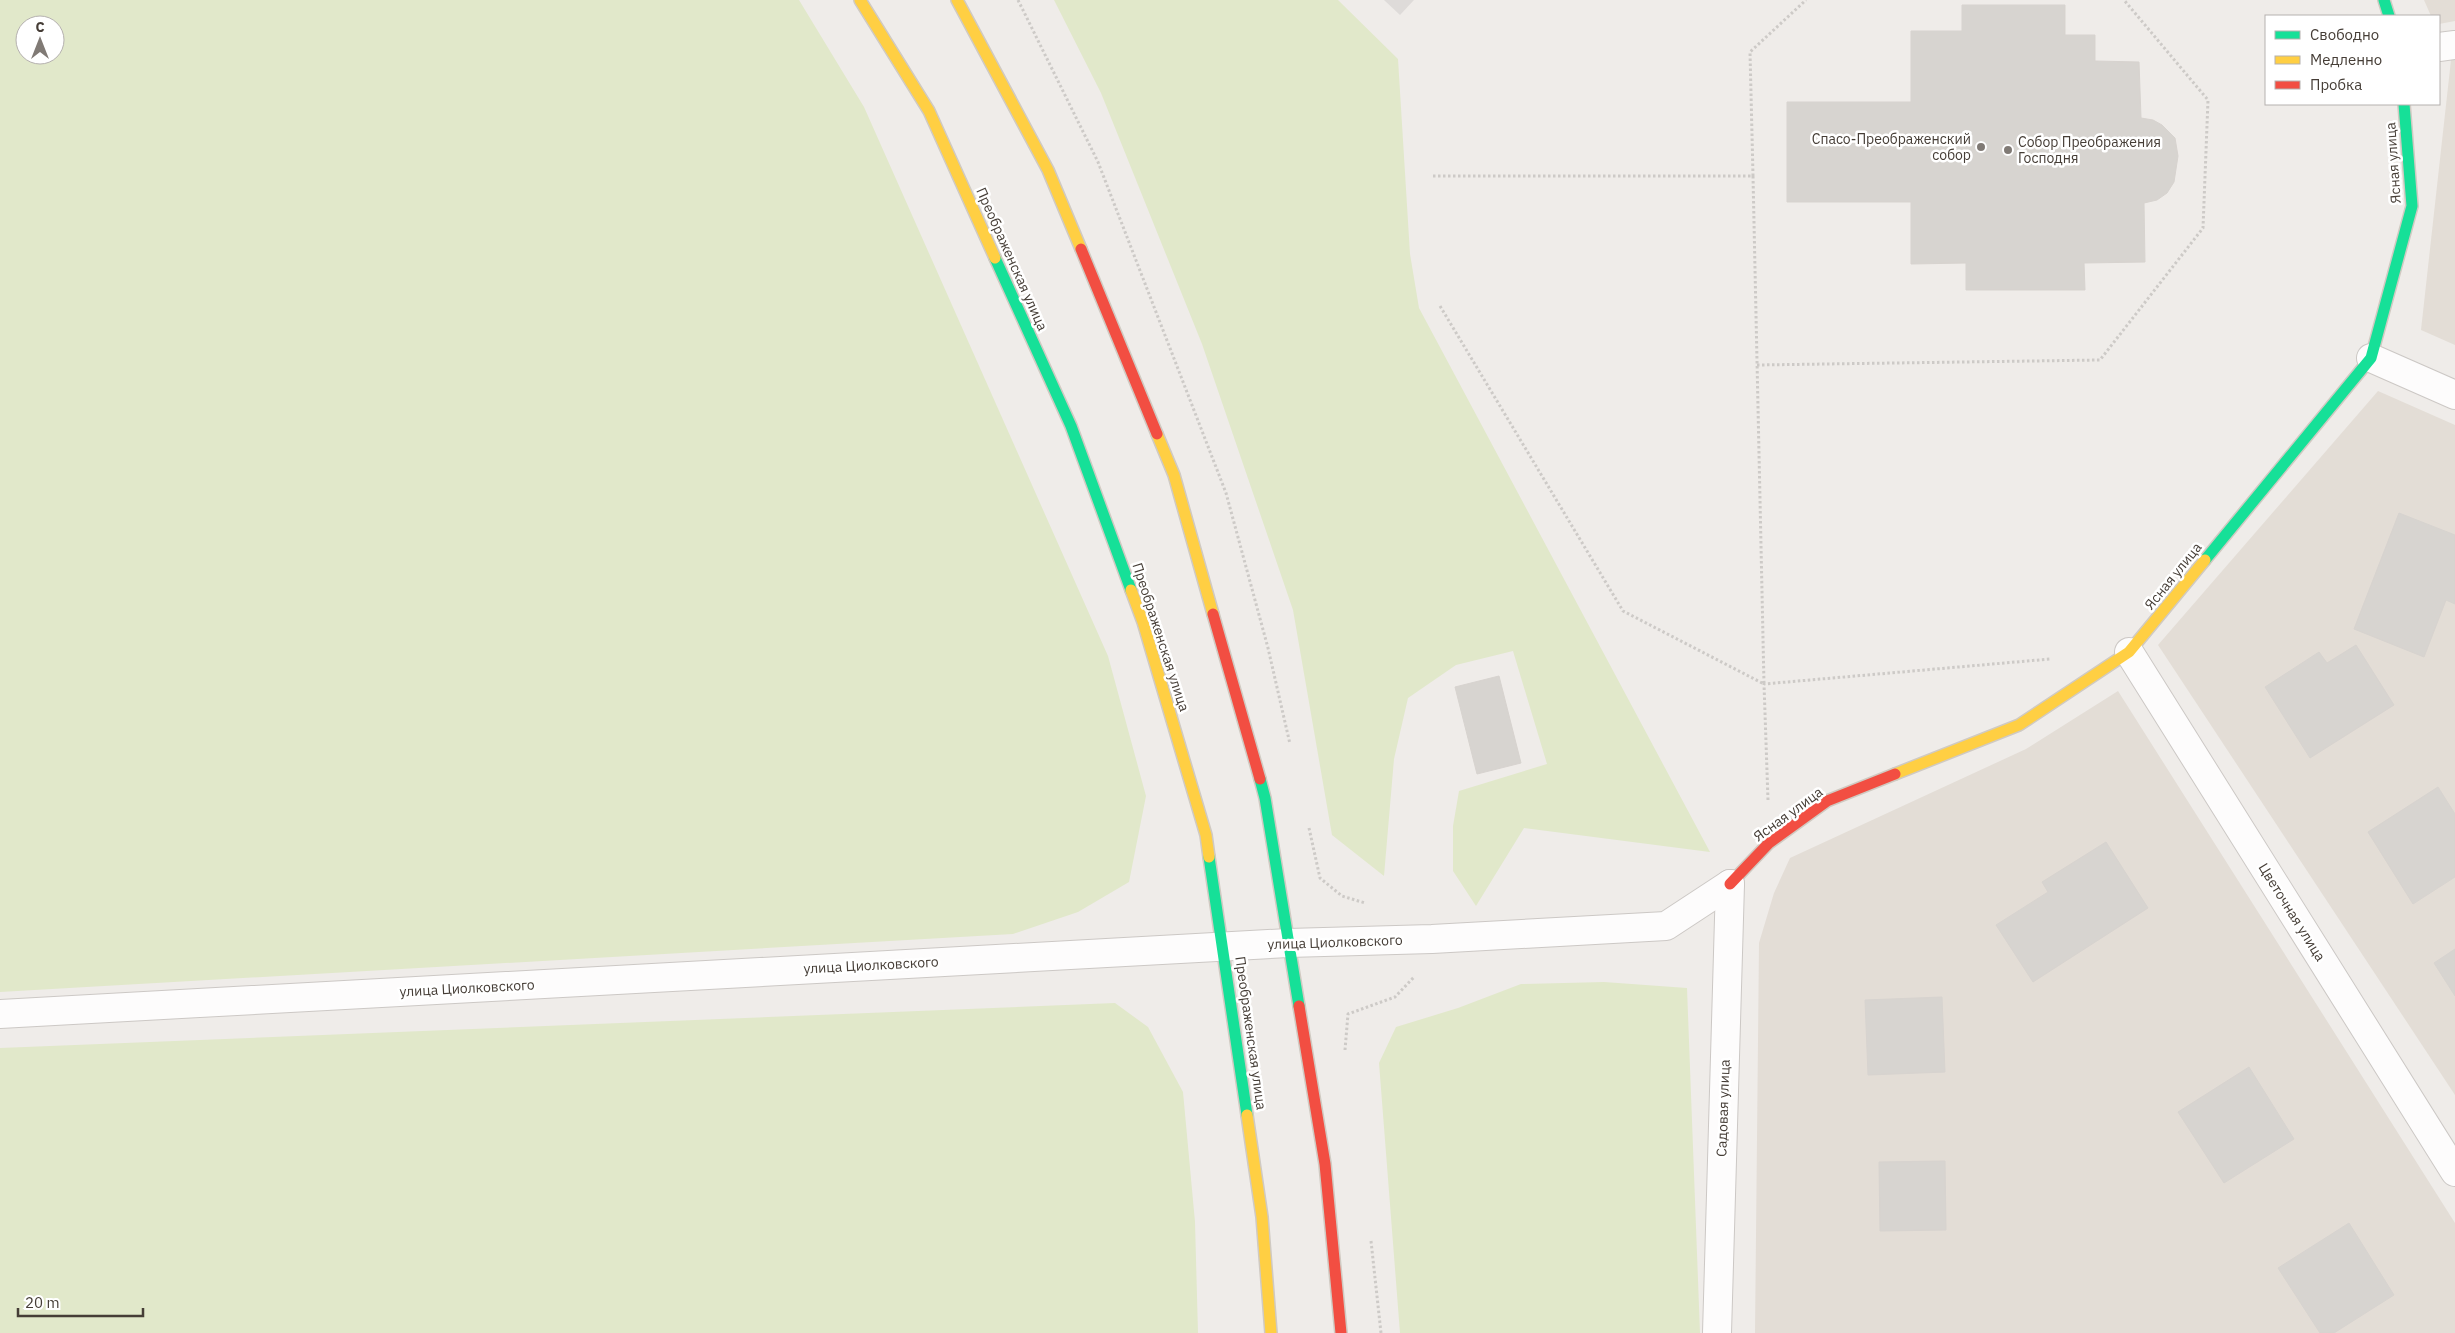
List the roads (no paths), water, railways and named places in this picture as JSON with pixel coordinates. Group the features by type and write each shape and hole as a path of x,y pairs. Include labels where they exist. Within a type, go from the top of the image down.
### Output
{"main road":[{"name":"Преображенская улица","path":"860,0 929,111 1071,426 1143,622 1206,835 1262,1217 1271,1333"},
{"path":"957,0 1048,170 1174,475 1265,798 1326,1164 1341,1333"},
{"path":"2384,0 2389,15"},
{"name":"Ясная улица","path":"1730,884 1769,843 1828,800 2019,725 2129,652 2371,358 2412,206 2404,105"}],"street":[{"path":"2440,47 2455,45"},
{"path":"2371,358 2455,395"},
{"name":"Цветочная улица","path":"2129,652 2455,1172"},
{"name":"улица Циолковского","path":"0,1014 1288,943 1416,939 1666,926 1730,884"},
{"name":"Садовая улица","path":"1717,1333 1730,884"}],"place":[{"name":"Спасо-Преображенский собор","path":"1981,147"},
{"name":"Собор Преображения Господня","path":"2008,150"}]}
